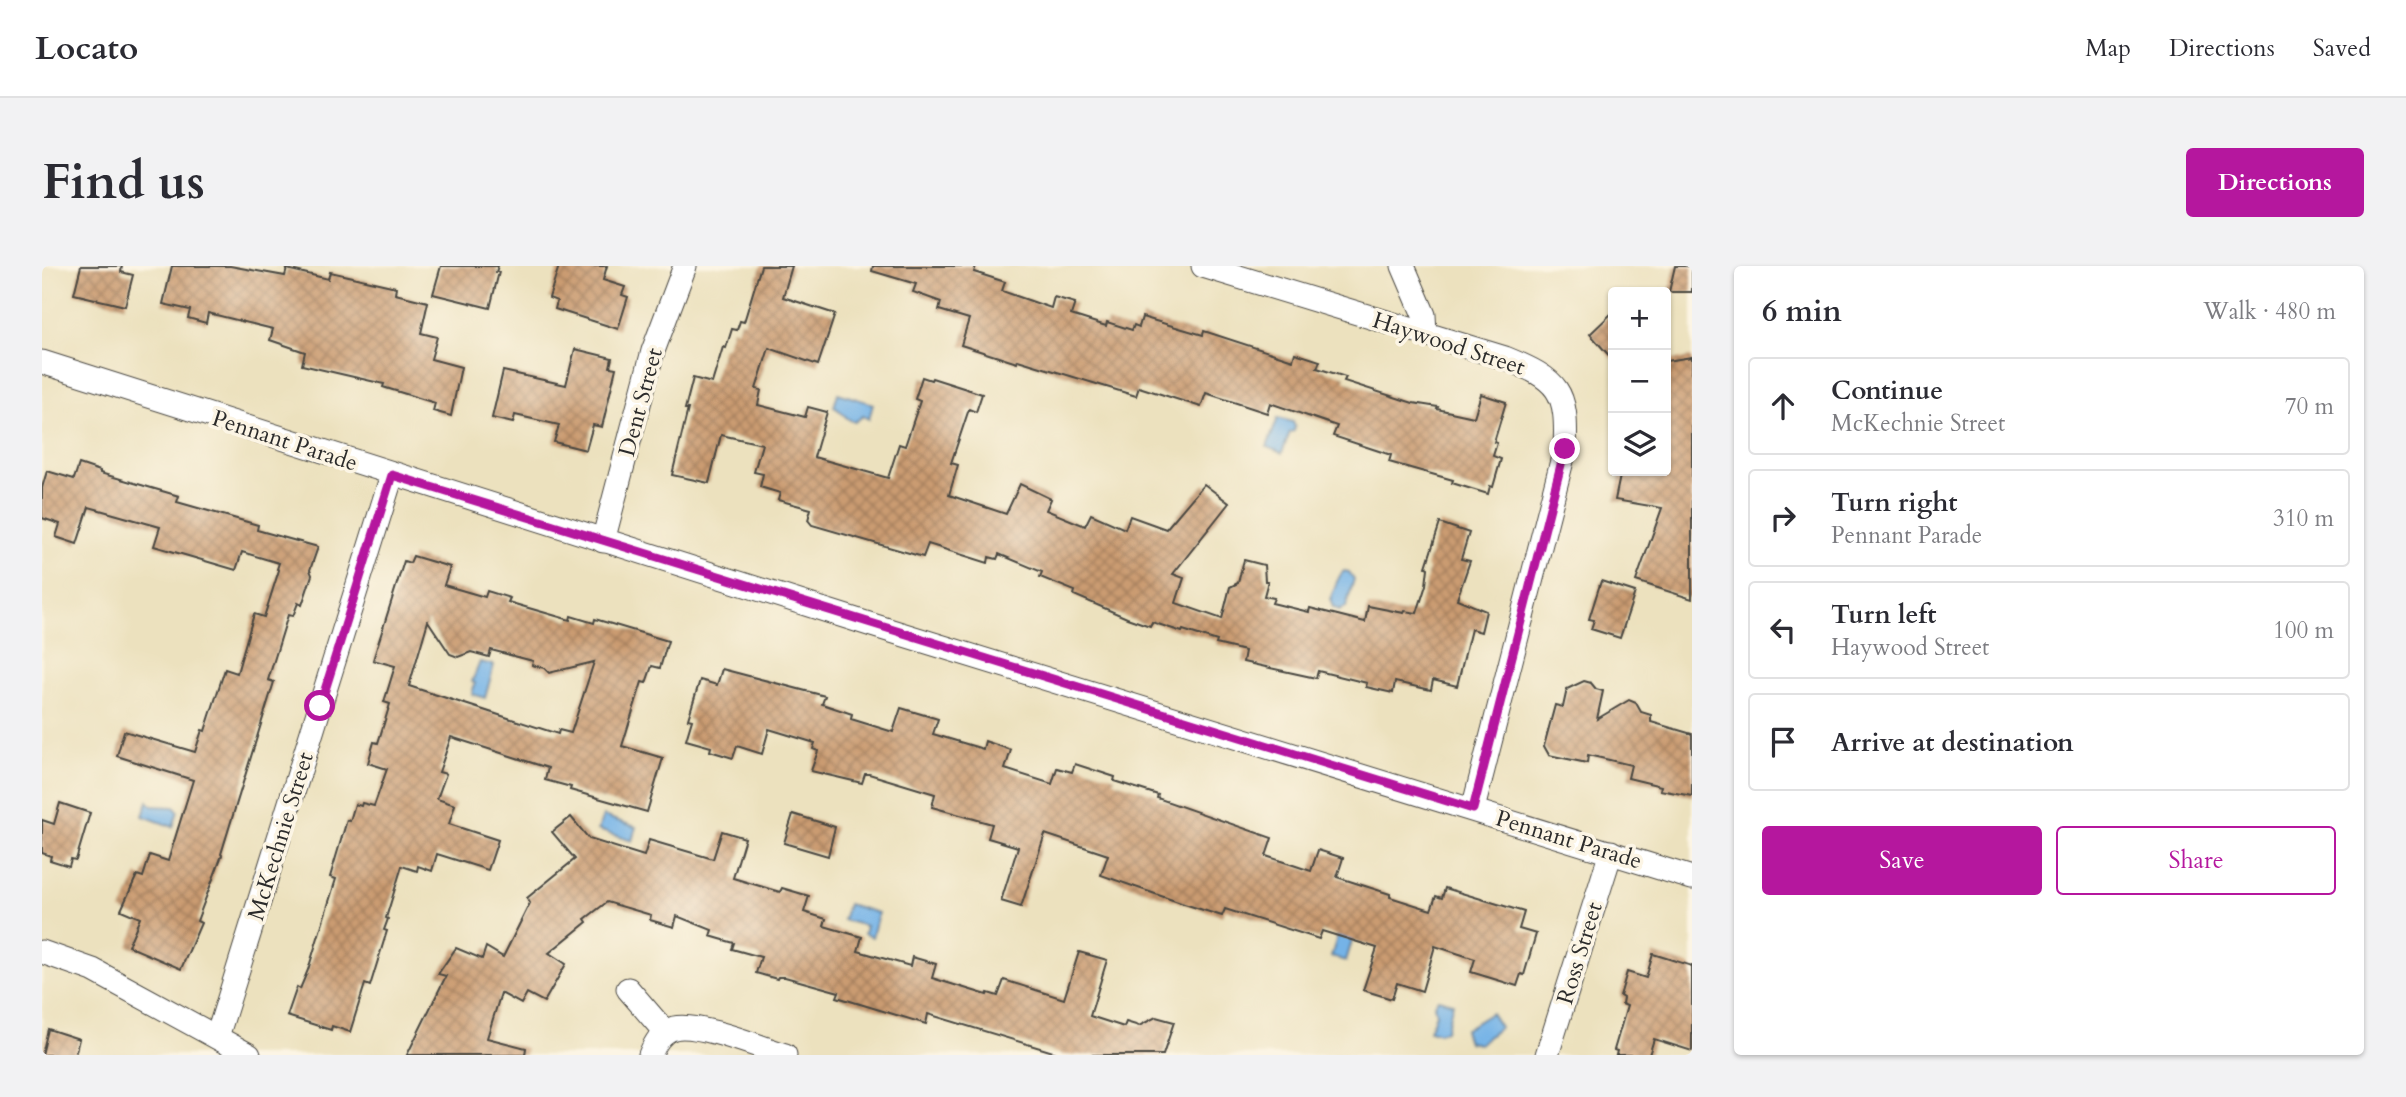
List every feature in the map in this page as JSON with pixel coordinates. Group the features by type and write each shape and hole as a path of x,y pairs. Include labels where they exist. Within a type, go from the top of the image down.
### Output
{"street":[{"name":"Dent Street","path":"603,541 653,351 685,266"},
{"name":"Haywood Street","path":"1203,266 1425,333 1534,370 1554,386 1563,399 1566,419 1565,449 1473,809"},
{"path":"1403,266 1424,315 1425,333"},
{"name":"Pennant Parade","path":"42,362 603,541 1692,878"},
{"name":"McKechnie Street","path":"217,1037 392,475"},
{"name":"Ross Street","path":"1547,1055 1611,852"},
{"path":"42,952 93,970 249,1055"},
{"path":"628,989 665,1032"},
{"path":"650,1055 657,1040 674,1028 694,1028 785,1055"}],"water":[{"path":"838,393 873,404 869,419 863,416 855,422 852,421 834,407"},
{"path":"1278,418 1293,422 1295,427 1294,431 1290,432 1282,453 1267,447"},
{"path":"1344,571 1349,572 1354,579 1346,607 1339,610 1333,607 1330,599"},
{"path":"480,662 494,665 485,698 472,694 475,683 472,682"},
{"path":"148,801 152,806 174,807 178,811 173,827 143,816"},
{"path":"603,816 636,827 632,841 598,830"},
{"path":"848,904 878,913 872,937 864,934 866,926 843,920"},
{"path":"1340,927 1355,931 1346,961 1331,957"},
{"path":"1438,999 1453,1003 1446,1030 1439,1033 1429,1030 1436,1014 1434,1006"},
{"path":"1491,1013 1500,1027 1479,1044 1468,1042 1464,1030"}],"building":[{"path":"81,266 122,266 121,272 133,275 125,306 74,294"},
{"path":"172,266 230,266 285,276 287,269 328,279 330,272 396,287 395,294 428,302 421,333 437,337 431,359 461,367 451,416 433,411 435,403 383,387 384,384 302,365 305,352 270,340 273,329 208,313 206,323 188,318 190,310 163,304"},
{"path":"441,266 498,266 496,272 499,272 490,308 433,294"},
{"path":"559,266 607,266 603,280 625,287 622,295 628,297 618,329 555,309 557,301 549,298"},
{"path":"761,266 792,266 783,297 835,314 818,365 769,348 756,389 761,390 758,405 805,417 808,407 827,412 814,457 888,478 899,444 905,446 920,401 915,399 922,377 982,394 976,412 969,409 951,463 958,465 949,495 1006,514 1020,484 1051,499 1046,510 1085,526 1091,514 1125,529 1130,516 1166,529 1204,484 1229,503 1173,574 1184,578 1176,603 1222,619 1230,587 1238,583 1244,560 1264,565 1265,581 1268,581 1264,596 1274,598 1272,603 1309,612 1310,608 1365,622 1368,606 1417,613 1426,585 1426,567 1440,523 1469,533 1461,559 1470,561 1457,599 1486,611 1481,632 1471,629 1457,686 1433,680 1431,690 1395,682 1393,693 1366,687 1367,683 1318,671 1316,678 1243,662 1245,651 1216,644 1217,641 1183,630 1182,632 1152,622 1150,626 1127,618 1074,595 1075,591 1040,577 1042,572 999,554 997,559 989,557 988,563 928,544 923,557 812,525 808,520 811,509 778,500 780,493 760,487 763,474 754,472 762,444 721,435 709,483 672,475 693,378 712,383 723,347 726,348 732,329 737,330 740,321 744,322"},
{"path":"873,266 976,266 974,272 1005,282 1002,291 1051,308 1054,297 1075,303 1071,315 1106,326 1107,322 1132,330 1134,325 1139,327 1142,317 1203,335 1204,331 1293,360 1295,353 1320,361 1317,368 1346,377 1344,381 1413,403 1474,417 1481,394 1506,402 1494,442 1497,443 1493,456 1501,459 1493,487 1490,486 1488,494 1452,483 1453,480 1389,462 1391,455 1333,436 1337,426 1270,403 1267,413 1206,393 1201,407 1139,387 1136,396 961,345 969,319 939,310 941,302 913,292 916,284 872,271"},
{"path":"1675,266 1692,266 1692,292 1671,292"},
{"path":"1608,317 1608,354 1590,334"},
{"path":"575,349 612,358 610,367 616,368 602,427 593,425 586,450 554,442 559,425 515,415 513,423 492,418 503,371 566,385"},
{"path":"1692,357 1692,599 1636,581 1662,508 1615,500 1620,476 1671,476 1671,360"},
{"path":"79,464 100,473 179,496 177,502 258,525 257,530 318,547 302,605 298,603 293,616 288,615 268,680 274,682 222,855 197,921 201,923 181,969 128,946 140,918 121,910 137,875 143,877 150,855 168,861 193,780 117,756 124,731 195,752 202,730 205,731 225,669 237,673 254,614 264,617 279,563 242,552 236,570 154,546 160,527 89,507 77,544 56,537 60,524 42,518 42,488 47,471 74,479"},
{"path":"413,556 450,567 444,585 485,597 487,591 510,598 508,602 570,620 571,616 594,623 595,619 668,641 660,668 652,666 646,683 642,682 622,746 663,758 647,812 570,790 571,787 545,780 548,768 451,737 439,772 446,774 437,799 455,805 449,824 498,840 488,870 437,854 432,871 418,866 417,871 402,866 386,918 388,919 384,930 387,931 370,986 365,984 350,1032 332,1026 331,1030 287,1016 297,987 300,989 308,970 336,879 330,877 347,820 350,821 355,804 374,806 387,769 368,763 374,742 378,743 390,704 384,702 395,666 373,660 404,561 410,563","holes":["428,621 450,654 458,657 471,652 489,657 491,650 533,661 532,665 544,668 549,673 594,662 571,733 559,730 558,734 409,686"]},
{"path":"1601,581 1635,592 1620,638 1591,629 1594,620 1589,619"},
{"path":"722,669 825,696 822,704 852,714 851,719 893,732 901,708 938,719 933,734 983,749 985,741 1011,750 1005,769 1052,784 1057,768 1072,772 1075,764 1115,777 1114,781 1158,795 1157,798 1272,838 1266,856 1311,871 1318,850 1343,858 1337,877 1431,910 1436,896 1442,898 1445,888 1524,912 1519,929 1536,934 1524,975 1521,974 1517,986 1471,972 1475,959 1435,946 1422,991 1397,983 1392,999 1363,990 1377,948 1322,931 1319,939 1225,909 1222,916 1181,903 1101,875 1108,855 1045,834 1021,907 1001,901 1018,847 988,838 992,824 932,807 935,794 869,774 865,774 862,783 811,771 818,751 813,749 815,743 769,729 762,754 737,746 733,758 710,751 711,747 686,740 692,720 688,719 700,680 717,685"},
{"path":"1584,681 1603,691 1597,719 1629,700 1636,703 1641,712 1651,715 1651,722 1692,734 1692,796 1660,790 1661,786 1628,778 1631,765 1588,755 1587,763 1549,755 1544,746 1555,705 1563,707 1567,689"},
{"path":"60,803 90,813 76,860 71,859 69,866 50,860 51,856 42,853 42,820 54,824"},
{"path":"793,814 835,827 828,856 784,843"},
{"path":"571,817 589,839 644,856 649,840 713,859 722,831 745,838 733,878 780,892 782,888 809,896 804,912 826,919 824,926 862,937 858,951 910,966 912,957 936,964 932,978 987,995 998,996 1004,980 1064,999 1079,952 1107,960 1090,1016 1124,1027 1126,1022 1139,1026 1156,1017 1174,1022 1163,1055 1063,1055 928,1014 926,1024 837,997 839,992 785,977 777,979 756,973 761,957 732,949 734,943 710,936 712,930 677,916 674,927 650,920 651,915 607,902 549,953 566,964 544,1002 527,993 521,1004 501,993 487,1038 526,1048 525,1055 407,1055 446,976 438,974 456,948 482,959 486,947 503,957 530,903 527,898 575,859 552,832"},
{"path":"1653,954 1692,966 1692,1051 1654,1039 1649,1055 1616,1055 1617,1051 1614,1050 1627,1006 1622,1004 1623,998 1620,996 1627,972 1646,978"},
{"path":"48,1029 79,1039 75,1055 42,1055"}],"route":[{"path":"320,706 392,475 1473,809 1565,449"}]}
